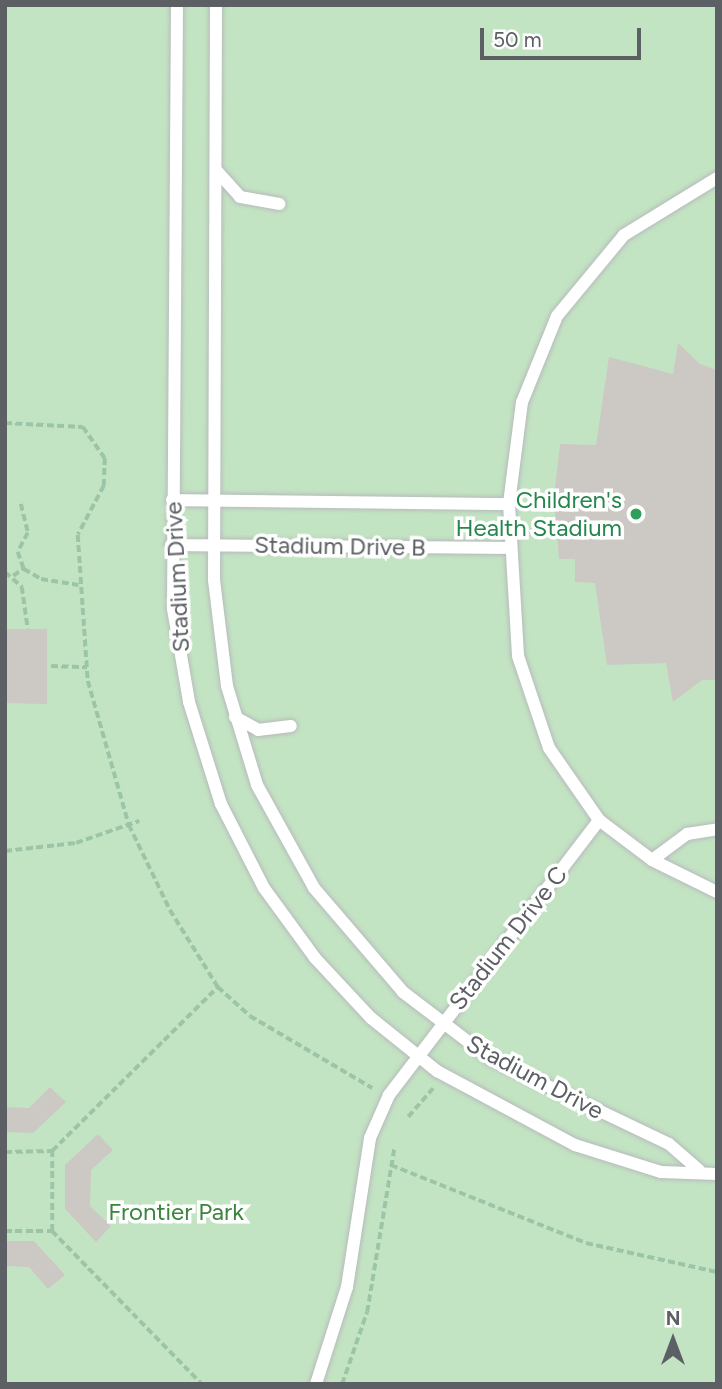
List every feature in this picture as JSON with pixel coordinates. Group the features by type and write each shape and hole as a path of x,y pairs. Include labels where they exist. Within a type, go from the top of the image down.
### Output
{"lane":[{"name":"Stadium Drive","path":"177,5 172,500 175,631 188,702 243,849 315,958 371,1018 472,1095 550,1134 661,1172 699,1170 717,1174"},
{"name":"Stadium Drive","path":"216,5 214,545 221,652 235,717 257,785 314,888 374,965 441,1025 523,1077 669,1144 699,1170"},
{"path":"215,168 240,197 279,204"},
{"path":"717,178 624,235 557,316 522,402 509,504 513,625 525,686 549,748 599,820 652,860 717,892"},
{"name":"Stadium Drive B","path":"172,500 509,504"},
{"name":"Stadium Drive B","path":"172,545 509,548"},
{"path":"235,717 258,730 291,726"},
{"name":"Stadium Drive C","path":"316,1384 347,1287 370,1138 388,1095 599,820"},
{"path":"652,860 687,834 717,829"}],"path":[{"path":"5,424 83,427 100,443 107,471 78,535 79,585 87,667 98,730 129,825 218,987 279,1038 372,1088"},
{"path":"20,504 28,533 18,552 24,568 41,579 79,585"},
{"path":"5,541 5,562"},
{"path":"13,576 24,568"},
{"path":"5,572 13,576 22,587 28,629"},
{"path":"51,666 87,667"},
{"path":"5,851 50,849 139,821"},
{"path":"5,1152 52,1152 218,987"},
{"path":"408,1116 433,1088"},
{"path":"407,1104 414,1107"},
{"path":"342,1384 367,1312 394,1149"},
{"path":"52,1152 52,1231 202,1384"},
{"path":"391,1165 586,1242 717,1272"},
{"path":"5,1231 52,1231"}],"green space":[{"name":"Frontier Park","path":"5,5 717,5 717,1384 5,1384"}],"building":[{"name":"Children's Health Stadium","path":"678,343 700,364 717,370 717,680 702,680 673,702 666,663 607,665 595,583 575,582 575,559 559,559 554,497 560,444 596,445 609,357 673,374"},
{"path":"7,629 47,629 47,704 7,703"},
{"path":"50,1087 66,1102 33,1133 5,1132 5,1107 29,1108"},
{"path":"98,1134 113,1150 91,1170 90,1206 111,1226 96,1242 65,1209 65,1165"},
{"path":"5,1241 34,1241 65,1275 48,1289 29,1267 5,1266"}],"place":[{"name":"Children's Health Stadium","path":"636,514"}]}
